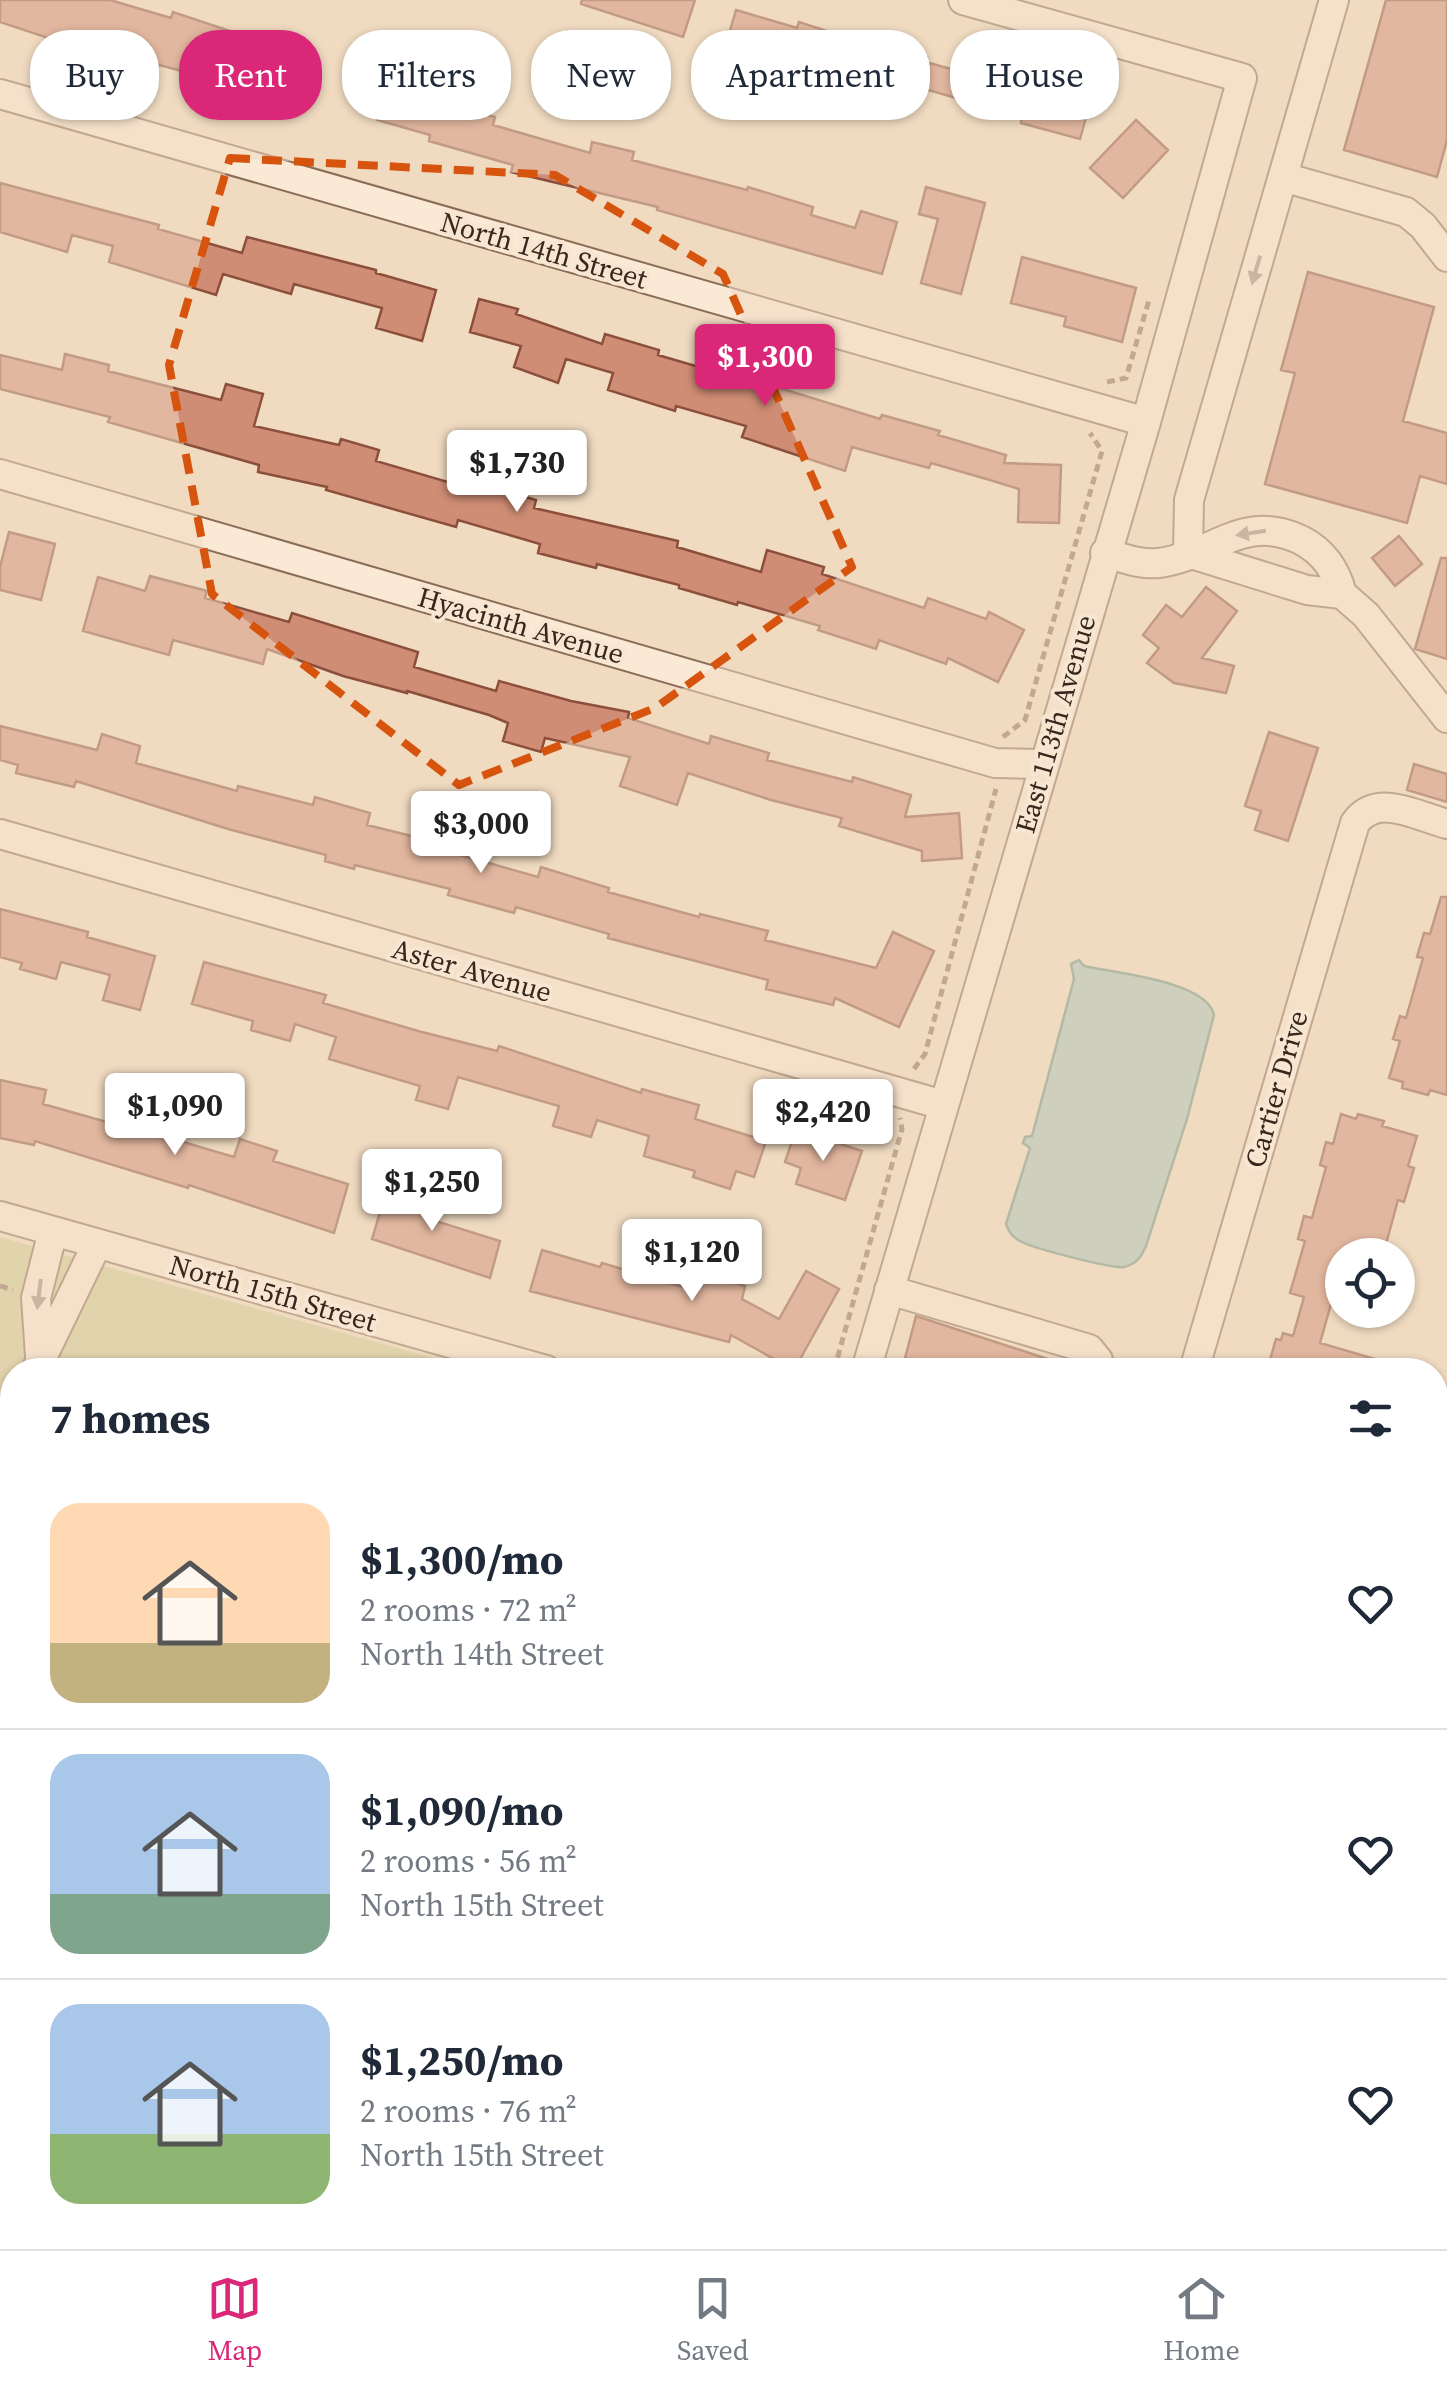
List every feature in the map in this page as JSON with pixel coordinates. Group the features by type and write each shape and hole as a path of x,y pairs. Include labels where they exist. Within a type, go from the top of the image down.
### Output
{"street":[{"name":"East 113th Avenue","path":"869,1358 1146,422 1242,78 963,0"},
{"path":"1188,553 1190,500 1334,0"},
{"name":"North 14th Street","path":"0,94 1146,422"},
{"path":"1283,176 1406,212 1423,226 1447,258"},
{"name":"Hyacinth Avenue","path":"0,474 995,763 1044,764"},
{"path":"1105,553 1148,563 1162,562 1243,533 1280,533 1305,542 1326,558 1342,594 1366,616 1447,718"},
{"path":"1188,553 1307,590 1342,594"},
{"name":"Cartier Drive","path":"1198,1358 1352,832 1365,811 1380,806 1447,824"},
{"name":"Aster Avenue","path":"0,834 943,1106"},
{"name":"North 15th Street","path":"0,1216 503,1358"},
{"path":"38,1358 36,1298 52,1231"},
{"path":"41,1358 97,1244"},
{"path":"889,1290 1089,1349 1096,1358"}],"path":[{"path":"837,1358 902,1129 896,1092 926,1054 997,791 990,778 1002,737 1025,720 1102,451 1090,434 1096,384 1126,378 1155,283"},
{"path":"0,1286 16,1291"}],"highlighted area":[{"path":"230,158 555,175 723,274 852,567 655,708 459,785 212,594 169,365"}],"shaded area":[{"path":"1079,960 1084,966 1178,986 1208,1003 1214,1015 1187,1119 1146,1246 1138,1260 1124,1267 1027,1244 1013,1236 1006,1224 1030,1148 1023,1143 1025,1137 1032,1136 1074,979 1071,964"},
{"path":"0,1237 433,1358 0,1358"}],"building":[{"path":"0,0 110,0 171,18 173,12 227,30 179,30 179,70 159,65 159,30 30,32 0,22"},
{"path":"582,0 695,0 683,37 581,4"},
{"path":"1386,0 1447,0 1447,140 1437,177 1344,150"},
{"path":"736,10 797,28 799,22 824,30 730,30"},
{"path":"930,63 950,69 950,96 930,90"},
{"path":"377,120 494,120 493,125 590,153 592,142 634,152 632,160 747,190 748,187 813,207 811,215 855,228 861,211 897,222 882,274 657,210 658,207 511,172 513,165 429,141 430,135"},
{"path":"1022,120 1085,120 1080,139 1021,123"},
{"path":"1136,120 1168,150 1123,198 1090,168"},
{"path":"0,183 159,225 158,229 242,253 247,237 376,270 436,290 422,341 376,328 382,308 294,284 291,294 223,274 216,295 109,262 113,246 72,235 67,252 0,232"},
{"path":"926,187 985,203 961,294 921,283 938,219 919,214"},
{"path":"1022,257 1136,288 1122,342 1064,326 1066,317 1011,303"},
{"path":"1308,272 1434,307 1403,421 1447,433 1447,484 1420,476 1407,523 1265,484 1295,373 1281,370"},
{"path":"479,299 518,309 516,314 602,344 605,334 659,350 658,355 740,379 741,376 880,419 882,415 940,431 938,435 1006,455 1004,463 1061,465 1059,523 1018,522 1019,489 931,463 929,468 852,447 845,471 742,437 746,426 676,406 675,411 608,390 613,373 566,359 558,383 514,367 521,346 470,332"},
{"path":"65,354 109,365 108,371 221,400 226,384 263,394 254,426 339,445 341,439 379,450 376,461 478,491 480,483 536,500 534,508 678,541 677,547 761,572 767,550 824,567 822,574 924,608 928,598 986,619 989,612 1024,630 998,682 948,658 946,664 879,640 876,649 818,630 820,626 738,602 737,605 679,585 538,553 540,544 458,520 456,527 326,490 327,487 258,472 259,465 108,422 110,417 0,389 0,355 62,370"},
{"path":"9,532 55,544 41,600 0,590 0,567"},
{"path":"1399,536 1422,564 1395,586 1372,558"},
{"path":"1441,558 1447,558 1447,659 1415,649"},
{"path":"150,576 207,591 205,598 289,622 292,613 418,652 414,667 496,691 499,681 629,712 628,718 709,744 711,736 769,753 767,760 852,782 853,777 911,795 905,817 959,813 962,858 922,861 922,851 839,826 842,818 688,773 677,805 620,786 630,757 545,738 541,752 503,741 508,723 489,715 343,676 267,649 263,664 173,640 169,655 83,631 98,577 145,591"},
{"path":"1206,587 1237,611 1202,658 1234,666 1226,693 1174,683 1147,663 1159,648 1143,635 1166,605 1182,617"},
{"path":"0,726 97,750 102,734 140,746 136,763 237,791 238,786 313,805 315,797 370,813 367,825 448,845 446,851 538,877 541,867 609,888 608,892 768,931 765,940 876,968 893,932 934,951 899,1027 835,998 833,1005 766,989 768,980 608,938 609,934 516,907 514,913 448,895 450,889 325,861 326,855 76,781 74,787 16,773 18,765 0,760"},
{"path":"1269,732 1318,748 1288,841 1255,830 1261,811 1245,806"},
{"path":"1414,764 1447,774 1447,802 1407,790"},
{"path":"1441,897 1447,897 1447,1095 1430,1090 1428,1095 1402,1088 1403,1082 1389,1078 1400,1041 1393,1039 1400,1016 1406,1018 1423,958 1417,957 1424,933 1430,934"},
{"path":"0,909 88,932 87,937 155,956 140,1010 103,1000 110,975 61,962 56,979 20,969 22,963 0,957"},
{"path":"204,962 326,995 323,1003 418,1031 497,1051 499,1046 641,1093 642,1089 699,1105 695,1119 766,1141 754,1177 736,1171 730,1189 693,1177 695,1171 644,1156 649,1136 597,1120 591,1137 553,1126 559,1106 458,1077 448,1109 416,1100 420,1086 329,1059 336,1037 295,1024 290,1041 251,1030 253,1021 192,1004"},
{"path":"0,1080 46,1090 43,1104 149,1134 155,1114 189,1124 183,1142 234,1157 240,1139 277,1151 273,1161 348,1184 334,1233 189,1185 188,1188 35,1141 34,1145 0,1138"},
{"path":"1341,1114 1384,1121 1382,1126 1417,1136 1408,1166 1414,1168 1404,1202 1398,1200 1388,1238 1325,1238 1325,1325 1320,1343 1371,1358 1270,1358 1276,1339 1281,1340 1283,1333 1293,1336 1304,1297 1290,1293 1305,1241 1298,1239 1304,1216 1312,1218 1326,1167 1320,1165 1326,1142 1333,1144"},
{"path":"796,1129 862,1151 845,1200 796,1184 801,1168 785,1162"},
{"path":"388,1186 432,1199 426,1218 500,1241 490,1278 372,1239"},
{"path":"542,1250 683,1287 688,1269 745,1286 742,1299 779,1319 806,1271 839,1289 801,1358 772,1358 731,1335 729,1342 530,1291"},
{"path":"916,1316 1045,1358 905,1358"}]}
